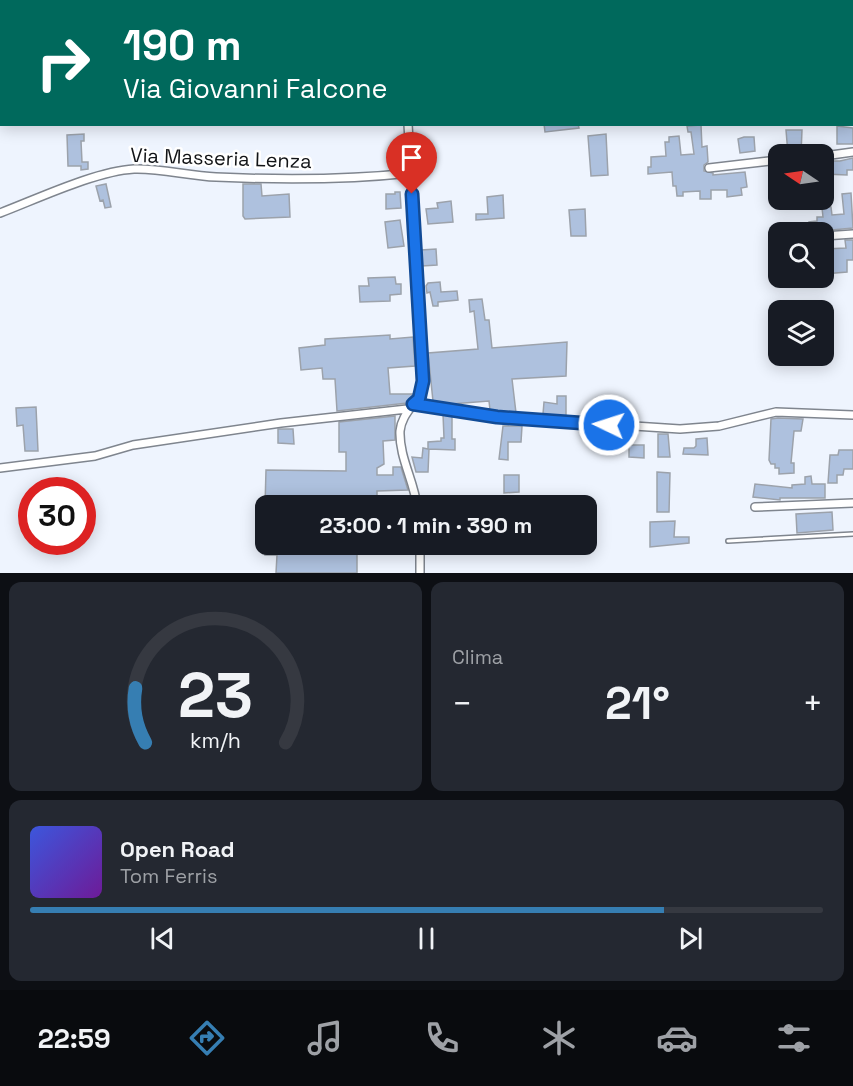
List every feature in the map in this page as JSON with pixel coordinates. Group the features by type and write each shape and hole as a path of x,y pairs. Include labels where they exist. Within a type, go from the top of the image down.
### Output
{"street":[{"path":"408,126 423,381 419,399 410,407 400,431 401,444 416,495"},
{"path":"834,155 853,152"},
{"path":"709,168 768,161"},
{"name":"Via Masseria Lenza","path":"0,213 113,172 136,169 248,179 360,178 411,173"},
{"path":"834,235 853,234"},
{"path":"0,468 95,456 133,445 410,407 497,417 680,429 719,426 776,412 853,415"},
{"path":"755,507 853,503"},
{"path":"420,555 420,573"}],"lane":[{"path":"728,541 853,534"}],"building":[{"path":"544,126 578,126 579,128 545,132"},
{"path":"687,126 701,126 702,147 707,146 708,162 704,165 704,171 713,173 713,175 745,172 747,187 741,188 742,195 727,197 727,190 711,190 711,199 700,199 700,191 683,192 683,196 677,196 676,186 673,186 672,172 648,174 651,157 666,156 665,142 669,142 669,137 679,136 681,155 694,154 691,132 688,132"},
{"path":"837,126 853,128 853,144 837,144"},
{"path":"786,130 802,130 801,144 787,144"},
{"path":"84,134 84,141 81,141 82,162 88,162 88,169 81,170 81,166 68,166 67,135"},
{"path":"606,134 608,175 591,176 588,136"},
{"path":"754,137 755,151 740,153 738,139"},
{"path":"853,158 853,170 847,170 847,175 834,174 834,161"},
{"path":"106,184 111,207 105,208 103,200 100,201 96,186"},
{"path":"243,184 261,184 262,196 289,194 290,217 245,219 243,216"},
{"path":"395,192 400,192 401,208 386,209 386,194 395,194"},
{"path":"851,193 853,228 834,230 834,222 809,222 817,221 817,217 823,217 822,210 831,210 832,215 844,214 842,194"},
{"path":"503,195 504,218 476,220 476,214 488,214 487,197"},
{"path":"451,201 453,222 428,224 426,209 438,208 437,203"},
{"path":"585,209 586,236 571,236 569,210"},
{"path":"400,220 404,246 388,248 385,222"},
{"path":"845,240 853,240 853,260 847,260 847,272 834,273 834,249 846,248"},
{"path":"436,249 437,265 422,266 421,250"},
{"path":"395,277 396,284 401,284 401,294 390,295 390,301 360,302 359,286 369,286 368,278"},
{"path":"440,282 441,292 457,291 458,300 438,302 438,306 433,306 426,286 428,283"},
{"path":"482,299 485,320 489,320 492,348 567,342 566,376 512,379 516,413 490,410 489,401 451,404 433,401 428,353 478,349 474,311 470,312 469,300"},
{"path":"390,335 390,339 413,337 415,366 388,368 390,394 413,394 407,403 337,411 335,379 323,379 322,368 301,370 299,348 325,345 325,339"},
{"path":"557,396 566,396 566,416 543,414 544,402 557,404"},
{"path":"36,407 38,451 25,451 23,425 17,426 16,408"},
{"path":"443,414 452,416 452,439 455,439 455,450 429,449 428,472 416,472 412,457 422,458 423,448 428,449 428,442 441,441 441,438 444,438"},
{"path":"395,416 395,440 383,441 384,464 377,468 377,475 393,475 393,467 401,467 408,490 377,491 377,495 265,495 266,470 346,471 346,452 339,452 339,422"},
{"path":"771,419 803,419 801,431 794,431 791,463 794,463 794,473 779,474 779,468 775,468 775,464 771,464 769,460"},
{"path":"503,426 522,426 521,442 508,442 508,460 499,459"},
{"path":"278,429 293,429 294,444 278,443"},
{"path":"658,434 668,434 670,457 658,457"},
{"path":"707,438 708,455 683,454 684,448 696,446 696,439"},
{"path":"629,445 644,445 644,458 629,457"},
{"path":"839,450 853,450 853,469 844,469 843,475 837,475 837,483 828,483 830,455 838,455"},
{"path":"657,472 670,473 669,512 657,512"},
{"path":"504,475 519,475 519,492 504,493"},
{"path":"811,476 812,484 825,484 825,498 780,498 780,500 753,497 755,484 792,488 792,485 805,484 805,477"},
{"path":"832,512 833,530 797,533 796,514"},
{"path":"675,521 674,537 689,537 689,543 650,547 650,522"},
{"path":"277,555 357,555 357,573 276,573"}],"route":[{"path":"412,194 423,381 419,399 413,404 497,417 609,425"}]}
